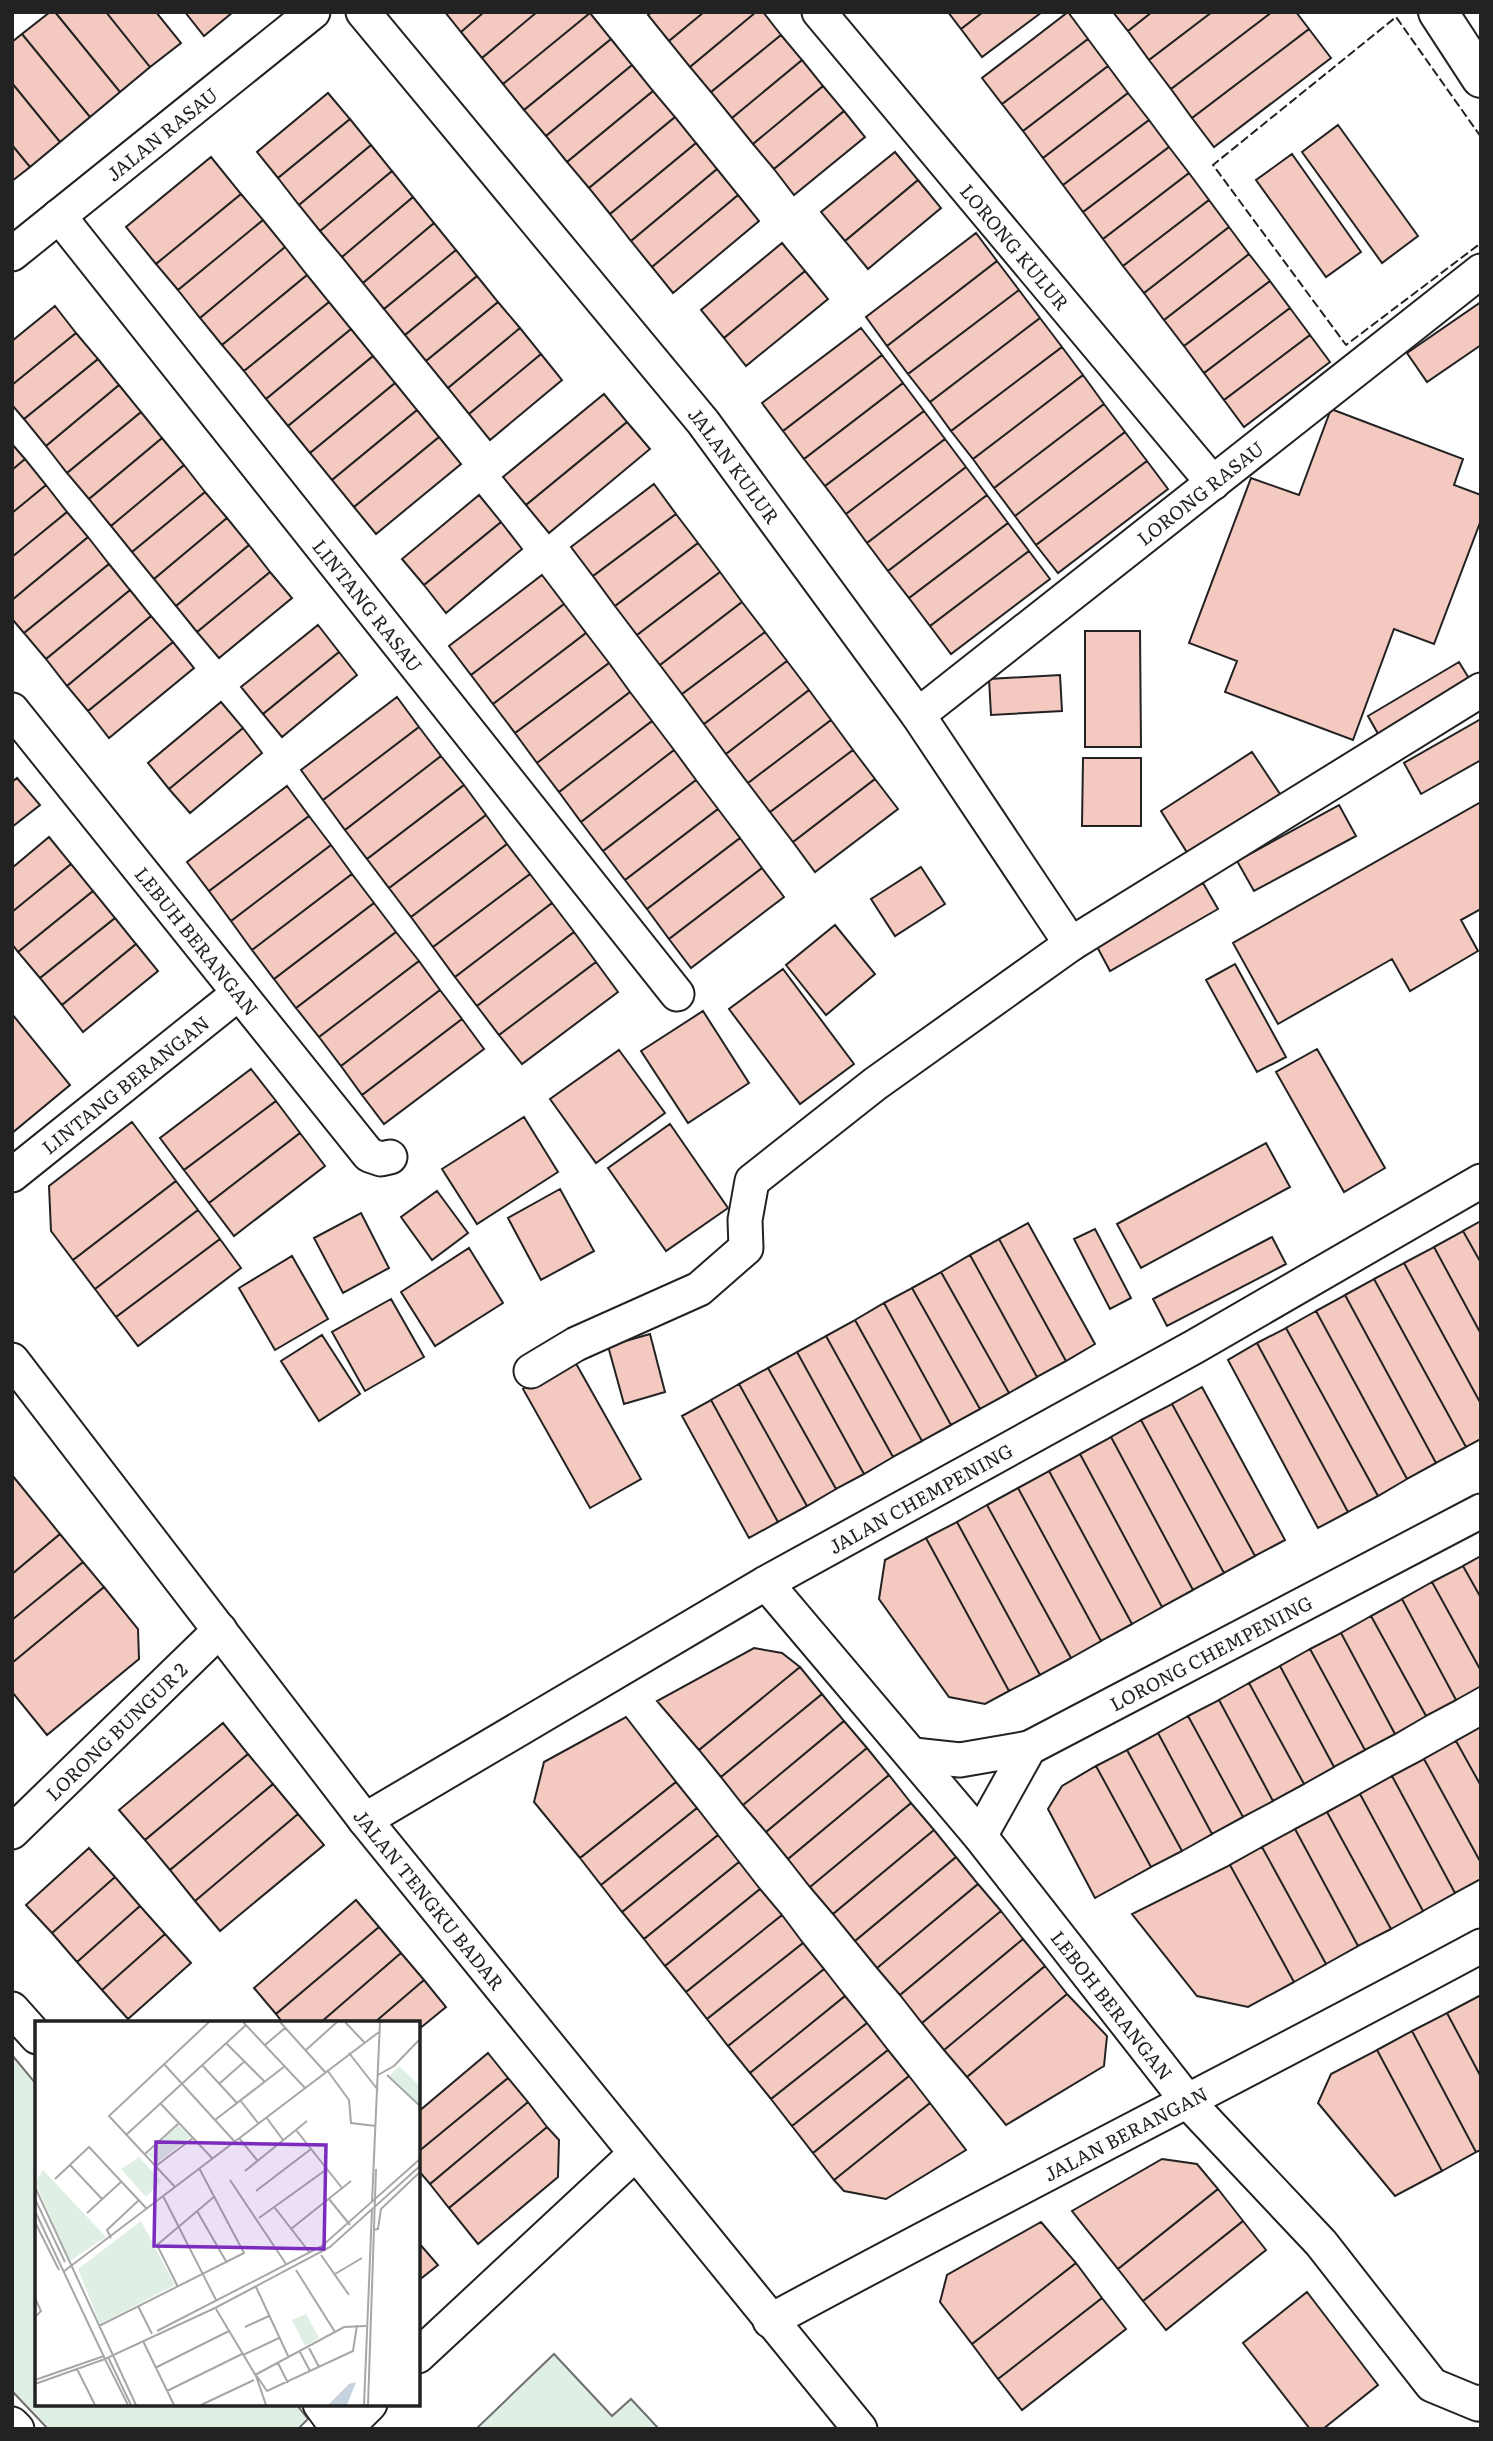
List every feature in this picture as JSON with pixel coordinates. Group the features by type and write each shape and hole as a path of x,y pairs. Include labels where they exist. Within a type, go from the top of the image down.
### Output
{"main road":[{"path":"1438,12 1481,78"}],"street":[{"name":"JALAN RASAU","path":"12,254 313,12"},
{"name":"JALAN KULUR","path":"363,12 703,422 918,715 1071,944"},
{"name":"LORONG KULUR","path":"819,12 1213,483"},
{"name":"LINTANG RASAU","path":"59,216 677,994"},
{"name":"LORONG RASAU","path":"918,715 1481,271"},
{"path":"531,1371 576,1344 699,1289 746,1248 745,1220 752,1181 874,1084 1071,944 1481,690"},
{"name":"LEBUH BERANGAN","path":"12,710 369,1155 381,1160 390,1157"},
{"name":"LINTANG BERANGAN","path":"12,1175 239,993"},
{"name":"JALAN CHEMPENING","path":"365,1820 766,1583 1184,1353 1481,1181"},
{"name":"JALAN TENGKU BADAR","path":"12,1360 365,1820 860,2429"},
{"name":"LORONG CHEMPENING","path":"1030,1748 1481,1511"},
{"name":"LEBOH BERANGAN","path":"766,1583 980,1836 1189,2103 1321,2243 1432,2385 1479,2403"},
{"name":"LORONG BUNGUR 2","path":"12,1832 220,1630"},
{"path":"914,1755 960,1760 1030,1748"},
{"path":"980,1836 1030,1748"},
{"name":"JALAN BERANGAN","path":"771,2321 1004,2195 1189,2103 1481,1946"},
{"path":"12,2009 35,2035"},
{"path":"420,2354 635,2154"},
{"path":"321,2406 338,2429"},
{"path":"345,2429 368,2406"},
{"path":"12,2424 17,2429"}],"green space":[{"path":"12,2055 35,2083 35,2406 298,2406 308,2419 298,2429 48,2429 12,2391"},
{"path":"554,2354 612,2416 631,2399 659,2429 476,2429"}],"building":[{"path":"50,12 55,12 120,92 90,117 22,34"},
{"path":"55,12 106,12 150,67 120,92"},
{"path":"106,12 156,12 181,43 150,67"},
{"path":"185,12 233,12 204,36"},
{"path":"445,12 484,12 461,32"},
{"path":"484,12 537,12 482,58 461,32"},
{"path":"537,12 590,13 503,84 482,58"},
{"path":"652,12 704,12 669,41 648,15"},
{"path":"704,12 756,12 690,67 669,41"},
{"path":"756,12 763,12 781,35 711,92 690,67"},
{"path":"948,12 983,12 961,29"},
{"path":"983,12 1042,12 982,57 961,29"},
{"path":"1068,12 1088,39 1002,104 982,78"},
{"path":"1113,12 1152,12 1128,31"},
{"path":"1152,12 1212,12 1149,60 1128,31"},
{"path":"1212,12 1272,12 1171,89 1149,60"},
{"path":"1272,12 1296,12 1309,29 1192,118 1171,89"},
{"path":"590,13 611,39 524,110 503,84"},
{"path":"1309,29 1331,58 1214,147 1192,118"},
{"path":"22,34 90,117 60,142 12,83 12,42"},
{"path":"781,35 802,60 732,118 711,92"},
{"path":"611,39 632,65 546,136 524,110"},
{"path":"1088,39 1108,66 1023,131 1002,104"},
{"path":"802,60 823,86 753,144 732,118"},
{"path":"632,65 653,91 567,162 546,136"},
{"path":"1108,66 1128,93 1043,158 1023,131"},
{"path":"12,83 60,142 30,167 12,145"},
{"path":"823,86 844,111 774,169 753,144"},
{"path":"653,91 675,117 589,188 567,162"},
{"path":"328,93 350,119 278,178 257,152"},
{"path":"1128,93 1149,120 1063,185 1043,158"},
{"path":"844,111 865,137 794,195 774,169"},
{"path":"675,117 696,143 610,214 589,188"},
{"path":"350,119 371,145 299,205 278,178"},
{"path":"1149,120 1169,147 1083,212 1063,185"},
{"path":"1338,125 1418,236 1382,263 1302,152"},
{"path":"696,143 717,169 631,241 610,214"},
{"path":"12,145 30,167 12,181"},
{"path":"371,145 392,171 320,231 299,205"},
{"path":"1169,147 1189,173 1103,239 1083,212"},
{"path":"895,152 918,180 845,241 821,212"},
{"path":"1292,154 1361,252 1326,277 1256,180"},
{"path":"211,157 241,194 156,264 126,227"},
{"path":"717,169 738,195 652,267 631,241"},
{"path":"392,171 413,197 342,257 320,231"},
{"path":"1189,173 1209,200 1123,266 1103,239"},
{"path":"918,180 941,208 868,269 845,241"},
{"path":"241,194 263,220 178,290 156,264"},
{"path":"738,195 759,221 673,293 652,267"},
{"path":"413,197 434,223 363,283 342,257"},
{"path":"1209,200 1229,227 1144,293 1123,266"},
{"path":"263,220 285,247 200,318 178,290"},
{"path":"434,223 456,250 384,309 363,283"},
{"path":"1229,227 1249,254 1164,320 1144,293"},
{"path":"976,233 997,261 887,346 866,317"},
{"path":"782,243 805,271 724,338 701,310"},
{"path":"285,247 307,275 222,345 200,318"},
{"path":"456,250 477,276 405,335 384,309"},
{"path":"1249,254 1270,281 1184,346 1164,320"},
{"path":"997,261 1019,290 908,374 887,346"},
{"path":"805,271 828,299 746,366 724,338"},
{"path":"307,275 329,302 244,371 222,345"},
{"path":"477,276 498,302 426,361 405,335"},
{"path":"1270,281 1290,308 1204,373 1184,346"},
{"path":"1019,290 1040,318 930,402 908,374"},
{"path":"329,302 351,329 266,399 244,371"},
{"path":"498,302 520,328 448,388 426,361"},
{"path":"1481,302 1481,345 1427,382 1407,353"},
{"path":"55,306 76,333 12,385 12,341"},
{"path":"1290,308 1310,335 1224,400 1204,373"},
{"path":"1040,318 1062,347 951,431 930,402"},
{"path":"520,328 541,354 469,414 448,388"},
{"path":"861,328 882,355 783,431 762,403"},
{"path":"351,329 373,356 288,426 266,399"},
{"path":"76,333 98,359 24,419 12,405 12,385"},
{"path":"1310,335 1330,362 1244,427 1224,400"},
{"path":"1062,347 1083,375 973,459 951,431"},
{"path":"541,354 562,380 490,440 469,414"},
{"path":"882,355 903,383 804,459 783,431"},
{"path":"373,356 395,383 310,453 288,426"},
{"path":"98,359 119,385 46,446 24,419"},
{"path":"1083,375 1104,404 994,488 973,459"},
{"path":"395,383 417,410 332,480 310,453"},
{"path":"903,383 924,411 825,486 804,459"},
{"path":"119,385 141,412 67,473 46,446"},
{"path":"604,394 627,422 526,505 503,477"},
{"path":"1104,404 1125,432 1015,516 994,488"},
{"path":"1331,409 1463,459 1454,485 1481,495 1481,520 1434,644 1394,629 1353,740 1225,692 1237,661 1189,643 1251,478 1299,495"},
{"path":"417,410 439,437 354,507 332,480"},
{"path":"924,411 945,439 846,514 825,486"},
{"path":"141,412 162,438 89,499 67,473"},
{"path":"627,422 650,449 549,533 526,505"},
{"path":"1125,432 1147,461 1036,545 1015,516"},
{"path":"439,437 461,464 376,534 354,507"},
{"path":"162,438 184,465 111,526 89,499"},
{"path":"945,439 966,467 867,543 846,514"},
{"path":"12,444 25,459 12,470"},
{"path":"25,459 46,485 12,513 12,470"},
{"path":"1147,461 1168,489 1058,573 1036,545"},
{"path":"184,465 205,492 132,552 111,526"},
{"path":"966,467 987,495 888,571 867,543"},
{"path":"654,484 676,514 593,576 571,547"},
{"path":"46,485 67,512 12,557 12,513"},
{"path":"205,492 227,518 154,579 132,552"},
{"path":"479,495 501,522 424,585 402,559"},
{"path":"987,495 1008,523 909,598 888,571"},
{"path":"67,512 88,537 12,600 12,557"},
{"path":"676,514 698,543 615,606 593,576"},
{"path":"227,518 249,545 176,606 154,579"},
{"path":"501,522 522,549 446,613 424,585"},
{"path":"1008,523 1029,551 930,626 909,598"},
{"path":"88,537 109,564 24,633 12,619 12,600"},
{"path":"698,543 720,572 637,635 615,606"},
{"path":"249,545 270,572 197,632 176,606"},
{"path":"1029,551 1050,579 951,654 930,626"},
{"path":"109,564 130,590 46,659 24,633"},
{"path":"270,572 292,598 219,658 197,632"},
{"path":"720,572 742,602 660,665 637,635"},
{"path":"542,575 564,604 471,675 449,646"},
{"path":"130,590 151,616 67,686 46,659"},
{"path":"742,602 765,632 682,694 660,665"},
{"path":"564,604 586,633 493,704 471,675"},
{"path":"151,616 173,642 88,711 67,686"},
{"path":"318,625 339,652 263,714 241,687"},
{"path":"1085,631 1140,631 1141,747 1085,747"},
{"path":"765,632 787,661 704,724 682,694"},
{"path":"586,633 609,663 515,733 493,704"},
{"path":"173,642 194,668 109,738 88,711"},
{"path":"339,652 357,675 282,737 263,714"},
{"path":"787,661 809,690 726,754 704,724"},
{"path":"1459,662 1473,685 1381,739 1368,716"},
{"path":"609,663 630,692 537,763 515,733"},
{"path":"1060,675 1062,711 991,715 989,679"},
{"path":"809,690 831,720 748,783 726,754"},
{"path":"630,692 652,721 559,792 537,763"},
{"path":"397,697 419,727 323,800 301,770"},
{"path":"221,702 243,728 169,789 148,763"},
{"path":"1481,719 1481,760 1421,794 1404,763"},
{"path":"831,720 853,750 770,812 748,783"},
{"path":"652,721 674,750 581,822 559,792"},
{"path":"419,727 441,756 345,830 323,800"},
{"path":"243,728 262,753 190,813 169,789"},
{"path":"674,750 696,780 603,851 581,822"},
{"path":"853,750 875,779 793,842 770,812"},
{"path":"1252,752 1280,794 1188,854 1161,811"},
{"path":"441,756 464,785 367,859 345,830"},
{"path":"1083,758 1141,758 1141,826 1082,826"},
{"path":"17,778 40,805 12,827 12,782"},
{"path":"875,779 898,809 815,872 793,842"},
{"path":"696,780 718,809 625,880 603,851"},
{"path":"464,785 486,815 389,888 367,859"},
{"path":"287,786 309,816 209,891 187,862"},
{"path":"1481,802 1481,909 1461,920 1478,951 1410,991 1392,959 1278,1024 1233,943"},
{"path":"1339,805 1356,836 1254,891 1237,861"},
{"path":"718,809 740,838 647,909 625,880"},
{"path":"486,815 507,844 411,917 389,888"},
{"path":"309,816 331,845 231,921 209,891"},
{"path":"49,837 71,864 12,912 12,868"},
{"path":"740,838 762,868 669,939 647,909"},
{"path":"507,844 530,874 433,947 411,917"},
{"path":"331,845 352,874 252,950 231,921"},
{"path":"71,864 93,891 18,952 12,944 12,912"},
{"path":"921,867 945,904 895,936 871,899"},
{"path":"762,868 784,897 691,968 669,939"},
{"path":"352,874 374,903 274,979 252,950"},
{"path":"530,874 552,903 455,977 433,947"},
{"path":"1203,883 1218,909 1110,971 1095,943"},
{"path":"93,891 115,918 40,978 18,952"},
{"path":"374,903 396,932 296,1008 274,979"},
{"path":"552,903 574,932 477,1006 455,977"},
{"path":"115,918 136,944 62,1005 40,978"},
{"path":"835,925 875,974 826,1015 786,965"},
{"path":"396,932 419,961 319,1037 296,1008"},
{"path":"574,932 596,962 499,1035 477,1006"},
{"path":"136,944 158,971 83,1032 62,1005"},
{"path":"419,961 440,990 341,1066 319,1037"},
{"path":"596,962 618,992 522,1064 499,1035"},
{"path":"1235,964 1286,1057 1257,1072 1206,980"},
{"path":"783,969 854,1064 800,1104 729,1009"},
{"path":"440,990 462,1019 362,1095 341,1066"},
{"path":"703,1011 749,1083 688,1123 641,1051"},
{"path":"12,1014 70,1085 12,1133"},
{"path":"462,1019 484,1049 384,1124 362,1095"},
{"path":"1317,1049 1385,1168 1344,1192 1276,1072"},
{"path":"619,1050 665,1113 596,1163 550,1099"},
{"path":"251,1069 276,1101 184,1170 160,1138"},
{"path":"276,1101 300,1133 209,1203 184,1170"},
{"path":"524,1117 558,1172 477,1224 442,1169"},
{"path":"132,1122 176,1181 73,1260 51,1231 49,1186"},
{"path":"670,1124 728,1208 666,1251 608,1168"},
{"path":"300,1133 325,1166 234,1236 209,1203"},
{"path":"1266,1143 1290,1187 1141,1268 1117,1224"},
{"path":"176,1181 198,1210 95,1289 73,1260"},
{"path":"560,1189 594,1251 541,1280 508,1218"},
{"path":"437,1191 468,1233 432,1260 401,1217"},
{"path":"198,1210 220,1239 116,1317 95,1289"},
{"path":"361,1213 389,1268 343,1293 314,1238"},
{"path":"1481,1221 1481,1263 1463,1231"},
{"path":"1028,1223 1095,1344 1066,1361 999,1239"},
{"path":"1095,1229 1131,1298 1110,1309 1074,1239"},
{"path":"1463,1231 1481,1263 1481,1334 1434,1247"},
{"path":"1272,1237 1286,1264 1167,1326 1153,1299"},
{"path":"220,1239 241,1268 138,1346 116,1317"},
{"path":"999,1239 1066,1361 1037,1377 970,1255"},
{"path":"1434,1247 1481,1334 1481,1404 1404,1263"},
{"path":"469,1248 503,1303 435,1346 401,1292"},
{"path":"970,1255 1037,1377 1009,1393 941,1272"},
{"path":"292,1256 328,1319 275,1350 239,1288"},
{"path":"1404,1263 1481,1404 1481,1439 1466,1447 1374,1279"},
{"path":"941,1272 1009,1393 980,1409 912,1288"},
{"path":"1374,1279 1466,1447 1436,1463 1345,1295"},
{"path":"912,1288 980,1409 951,1425 884,1303"},
{"path":"1345,1295 1436,1463 1407,1479 1316,1311"},
{"path":"391,1299 424,1357 365,1391 332,1332"},
{"path":"884,1303 951,1425 922,1441 855,1320"},
{"path":"1316,1311 1407,1479 1378,1496 1286,1328"},
{"path":"855,1320 922,1441 893,1457 826,1336"},
{"path":"1286,1328 1378,1496 1348,1512 1257,1343"},
{"path":"650,1334 665,1392 624,1404 608,1346"},
{"path":"322,1335 360,1394 319,1421 281,1361"},
{"path":"826,1336 893,1457 864,1474 797,1352"},
{"path":"1257,1343 1348,1512 1318,1528 1228,1360"},
{"path":"797,1352 864,1474 836,1489 768,1368"},
{"path":"574,1360 641,1479 590,1508 523,1389"},
{"path":"768,1368 836,1489 807,1506 739,1384"},
{"path":"739,1384 807,1506 778,1522 711,1400"},
{"path":"1202,1387 1285,1540 1255,1556 1172,1404"},
{"path":"711,1400 778,1522 749,1538 682,1416"},
{"path":"1172,1404 1255,1556 1224,1573 1141,1420"},
{"path":"1141,1420 1224,1573 1193,1590 1111,1437"},
{"path":"1111,1437 1193,1590 1162,1607 1080,1454"},
{"path":"1080,1454 1162,1607 1132,1624 1049,1471"},
{"path":"1049,1471 1132,1624 1101,1641 1018,1488"},
{"path":"12,1475 60,1534 12,1574"},
{"path":"1018,1488 1101,1641 1071,1658 987,1505"},
{"path":"987,1505 1071,1658 1040,1675 957,1522"},
{"path":"957,1522 1040,1675 1009,1691 926,1538"},
{"path":"60,1534 83,1562 12,1620 12,1574"},
{"path":"926,1538 1009,1691 985,1704 949,1697 879,1599 885,1560"},
{"path":"1481,1556 1481,1598 1463,1566"},
{"path":"83,1562 104,1587 12,1663 12,1620"},
{"path":"1463,1566 1481,1598 1481,1671 1432,1582"},
{"path":"1432,1582 1481,1671 1481,1686 1456,1700 1402,1599"},
{"path":"104,1587 138,1629 139,1659 47,1735 12,1692 12,1663"},
{"path":"1402,1599 1456,1700 1426,1716 1371,1616"},
{"path":"1371,1616 1426,1716 1395,1734 1341,1633"},
{"path":"1341,1633 1395,1734 1365,1750 1310,1649"},
{"path":"754,1648 782,1653 800,1667 699,1750 657,1701"},
{"path":"1310,1649 1365,1750 1334,1767 1280,1666"},
{"path":"1280,1666 1334,1767 1304,1784 1249,1683"},
{"path":"800,1667 822,1694 721,1777 699,1750"},
{"path":"1249,1683 1304,1784 1273,1801 1219,1700"},
{"path":"822,1694 844,1721 743,1805 721,1777"},
{"path":"1219,1700 1273,1801 1243,1817 1188,1716"},
{"path":"1188,1716 1243,1817 1212,1834 1158,1733"},
{"path":"626,1717 676,1782 580,1858 534,1802 544,1762"},
{"path":"844,1721 867,1748 766,1832 743,1805"},
{"path":"223,1723 248,1754 145,1840 119,1810"},
{"path":"1481,1727 1481,1786 1456,1741"},
{"path":"1158,1733 1212,1834 1182,1851 1127,1750"},
{"path":"1456,1741 1481,1786 1481,1863 1424,1759"},
{"path":"867,1748 889,1775 788,1859 766,1832"},
{"path":"1127,1750 1182,1851 1151,1867 1096,1766"},
{"path":"248,1754 273,1784 170,1870 145,1840"},
{"path":"1424,1759 1481,1863 1481,1879 1455,1893 1392,1776"},
{"path":"1096,1766 1151,1867 1095,1898 1048,1809 1062,1786"},
{"path":"889,1775 911,1803 810,1887 788,1859"},
{"path":"1392,1776 1455,1893 1423,1911 1360,1794"},
{"path":"676,1782 697,1808 601,1885 580,1858"},
{"path":"273,1784 298,1814 195,1901 170,1870"},
{"path":"1360,1794 1423,1911 1391,1929 1327,1812"},
{"path":"911,1803 934,1830 833,1914 810,1887"},
{"path":"697,1808 718,1835 622,1912 601,1885"},
{"path":"1327,1812 1391,1929 1358,1946 1295,1829"},
{"path":"298,1814 324,1845 220,1931 195,1901"},
{"path":"1295,1829 1358,1946 1326,1964 1262,1847"},
{"path":"934,1830 956,1857 855,1941 833,1914"},
{"path":"718,1835 739,1862 644,1939 622,1912"},
{"path":"1262,1847 1326,1964 1294,1982 1230,1865"},
{"path":"89,1848 115,1877 52,1933 26,1905"},
{"path":"956,1857 978,1884 877,1968 855,1941"},
{"path":"739,1862 760,1889 665,1966 644,1939"},
{"path":"1230,1865 1294,1982 1248,2007 1197,1996 1132,1914"},
{"path":"115,1877 140,1906 77,1962 52,1933"},
{"path":"978,1884 1001,1911 900,1995 877,1968"},
{"path":"760,1889 782,1915 686,1992 665,1966"},
{"path":"356,1900 379,1927 276,2014 254,1988"},
{"path":"140,1906 165,1934 102,1990 77,1962"},
{"path":"1001,1911 1023,1939 922,2023 900,1995"},
{"path":"782,1915 803,1943 707,2019 686,1992"},
{"path":"379,1927 401,1953 322,2021 281,2021 276,2014"},
{"path":"165,1934 191,1963 128,2019 102,1990"},
{"path":"1023,1939 1045,1966 944,2050 922,2023"},
{"path":"803,1943 824,1969 728,2046 707,2019"},
{"path":"401,1953 424,1980 376,2021 322,2021"},
{"path":"1045,1966 1067,1994 967,2077 944,2050"},
{"path":"824,1969 845,1996 750,2073 728,2046"},
{"path":"424,1980 446,2007 420,2028 420,2021 376,2021"},
{"path":"1067,1994 1107,2036 1104,2066 1006,2125 967,2077"},
{"path":"1481,1995 1481,2077 1447,2013"},
{"path":"845,1996 867,2023 771,2099 750,2073"},
{"path":"1447,2013 1481,2077 1481,2150 1476,2152 1412,2031"},
{"path":"867,2023 888,2050 792,2126 771,2099"},
{"path":"1412,2031 1476,2152 1442,2171 1377,2050"},
{"path":"888,2050 909,2076 813,2153 792,2126"},
{"path":"1377,2050 1442,2171 1395,2196 1318,2103 1331,2074"},
{"path":"488,2053 508,2078 420,2150 420,2110"},
{"path":"909,2076 930,2103 834,2180 813,2153"},
{"path":"508,2078 528,2102 430,2184 420,2172 420,2150"},
{"path":"528,2102 547,2127 449,2208 430,2184"},
{"path":"930,2103 966,2150 886,2199 844,2191 834,2180"},
{"path":"547,2127 559,2140 558,2177 478,2244 449,2208"},
{"path":"1162,2159 1197,2164 1218,2189 1118,2269 1072,2211"},
{"path":"1218,2189 1243,2221 1143,2301 1118,2269"},
{"path":"1243,2221 1266,2250 1166,2330 1143,2301"},
{"path":"1041,2222 1076,2263 972,2344 940,2302 947,2275"},
{"path":"420,2244 438,2265 420,2279"},
{"path":"1076,2263 1102,2298 998,2379 972,2344"},
{"path":"1307,2292 1378,2385 1323,2429 1310,2429 1243,2343"},
{"path":"1102,2298 1126,2329 1022,2410 998,2379"}],"fence":[{"path":"1481,137 1396,17 1213,165 1346,345 1481,243"}]}
